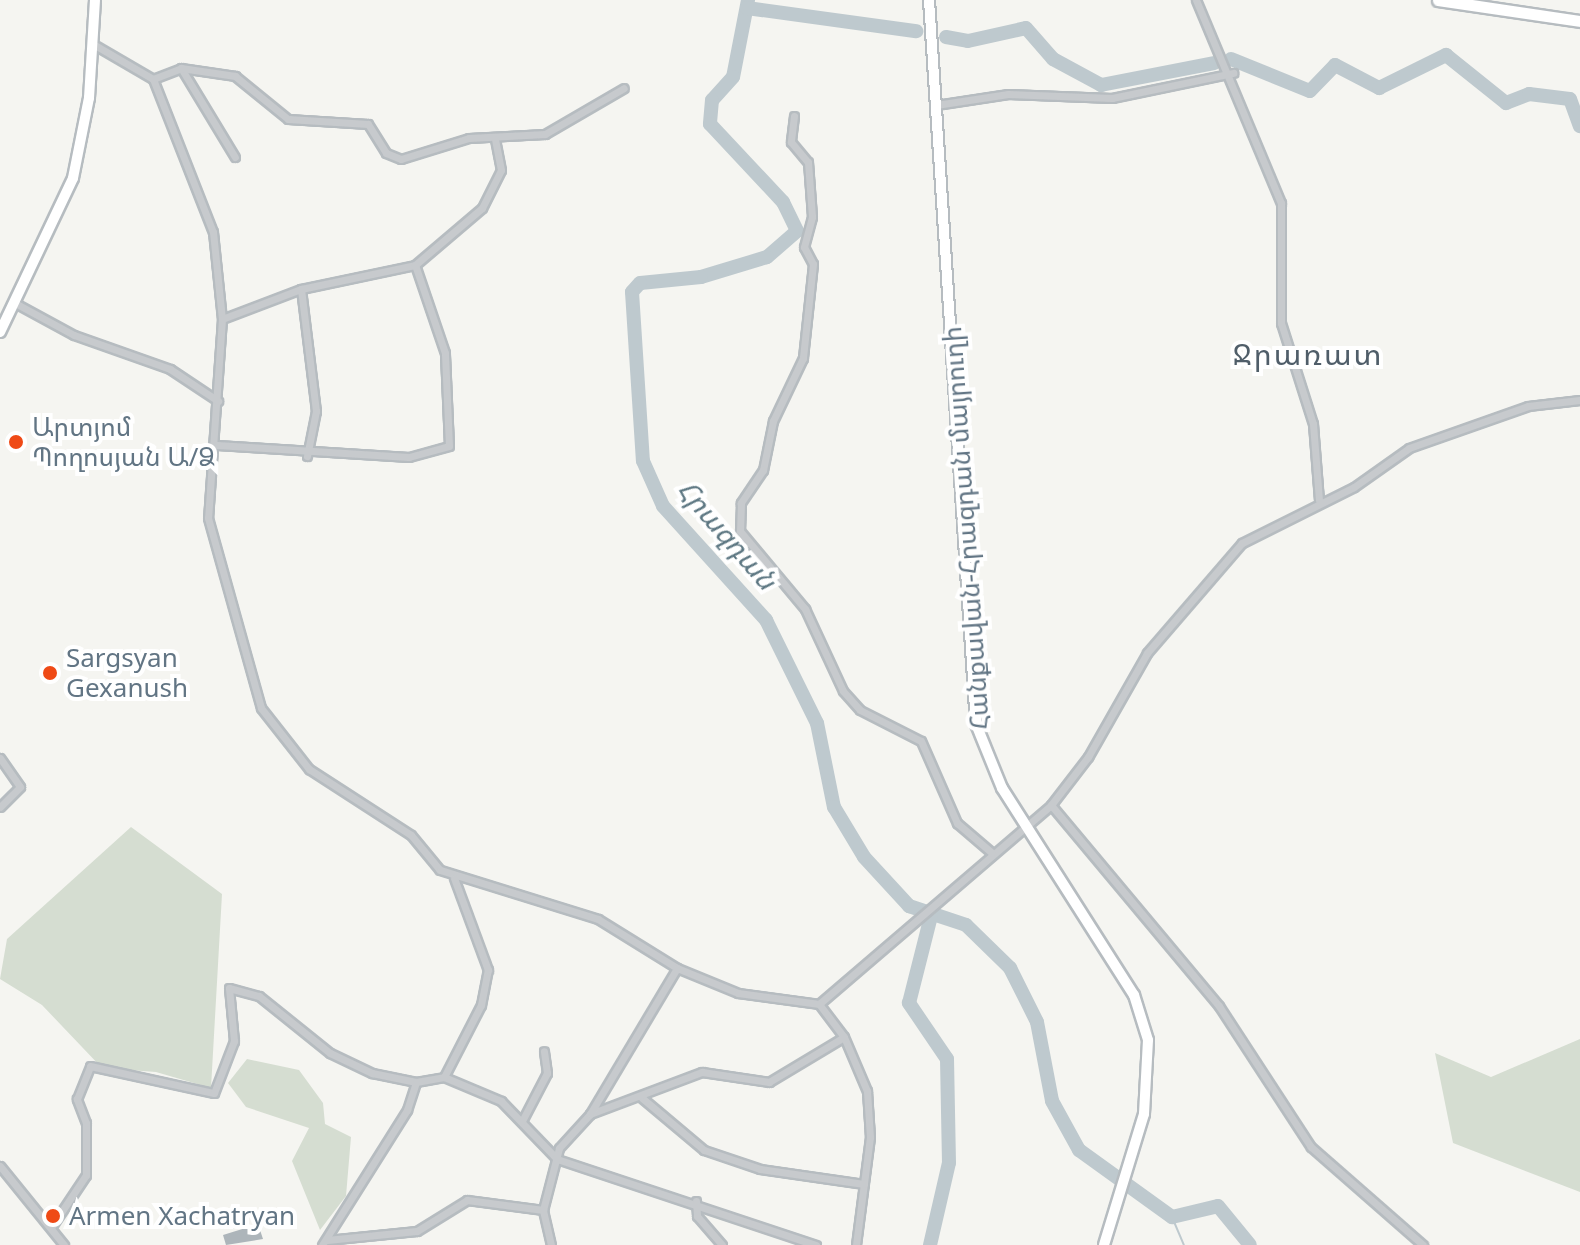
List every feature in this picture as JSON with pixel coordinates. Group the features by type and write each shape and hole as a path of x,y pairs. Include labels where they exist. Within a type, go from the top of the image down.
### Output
{"main road":[{"path":"0,332 73,178 93,44 95,0"},
{"name":"Հանքավան-Հրազդան մայրուղի","path":"929,0 976,724 1025,826 1134,995 1150,1079 1104,1245"},
{"path":"1438,0 1580,21"}],"street":[{"path":"1196,0 1233,73 1281,203 1281,323 1313,424 1319,500"},
{"path":"93,44 119,53 153,79 213,232 222,319 217,445 208,518 261,708 319,778 411,835 454,878 488,970 481,1005 444,1077"},
{"path":"153,79 181,68 235,76 288,119 368,124 391,157 469,138 495,140 545,134 624,88"},
{"path":"181,68 235,157"},
{"path":"936,105 1008,94 1112,98 1233,73"},
{"path":"794,116 791,142 808,162 812,217 804,247 813,264 803,358 773,421 763,470 741,503 740,531 805,609 843,691 860,710 921,741 957,823 991,852"},
{"path":"222,319 301,289 415,265 482,208 501,170 495,140"},
{"path":"217,445 307,456 409,457 449,446 445,353 415,265"},
{"path":"301,289 316,411 307,456"},
{"path":"15,303 74,335 170,369 218,401"},
{"path":"819,1004 942,901 991,852 1051,805 1088,757 1147,653 1218,564 1409,448 1528,406 1580,400"},
{"path":"0,758 20,787 0,807"},
{"path":"1051,805 1219,1006 1311,1147 1423,1245"},
{"path":"454,878 598,919 677,968 738,993 819,1004 844,1037 867,1091 864,1184 856,1245"},
{"path":"551,1245 543,1210 557,1159 590,1114 677,968"},
{"path":"52,1226 86,1175 86,1123 77,1099 90,1066 214,1093 234,1041 229,988 259,996 330,1053 372,1073 416,1082 444,1077 501,1101 557,1159 696,1201 816,1245"},
{"path":"590,1114 642,1098 702,1072 769,1082 844,1037"},
{"path":"522,1121 547,1073 544,1051"},
{"path":"324,1242 407,1110 416,1082"},
{"path":"642,1098 704,1150 760,1169 864,1184"},
{"path":"0,1166 52,1226 64,1245"},
{"path":"324,1242 417,1231 467,1200 543,1210"},
{"path":"696,1201 697,1216 722,1245"},
{"path":"390,1233 393,1245"}],"shaded area":[{"path":"131,827 222,894 211,1088 156,1072 102,1068 42,1005 0,979 7,939"},
{"path":"1580,1039 1580,1192 1453,1143 1435,1053 1491,1077"},
{"path":"247,1059 299,1070 323,1103 325,1124 351,1137 346,1196 320,1230 292,1161 309,1128 246,1107 228,1083"}],"building":[{"path":"258,1224 263,1239 226,1245 223,1235"}],"waterway":[{"name":"Հրազդան","path":"748,0 733,77 712,100 710,124 783,202 797,231 767,257 701,277 640,283 632,292 643,461 663,506 766,620 817,723 834,807 864,857 909,906 966,925 1010,968 1037,1022 1052,1101 1079,1150 1172,1217 1218,1206 1250,1245"},
{"path":"747,8 916,31"},
{"path":"946,37 968,41 1026,28 1053,59 1101,85 1214,63"},
{"path":"1231,59 1310,91 1335,65 1379,88 1446,55 1506,103 1529,94 1570,99 1580,126"},
{"name":"Հրազդան","path":"930,1245 949,1163 947,1059 909,1003 931,916"},
{"path":"1172,1217 1184,1245"}],"place":[{"name":"Արտյոմ Պողոսյան Ա/Ձ","path":"16,442"},
{"name":"Sargsyan Gexanush","path":"50,673"},
{"name":"Armen Xachatryan","path":"53,1216"}],"district":[{"name":"Ջրառատ","path":"1308,354"}]}
